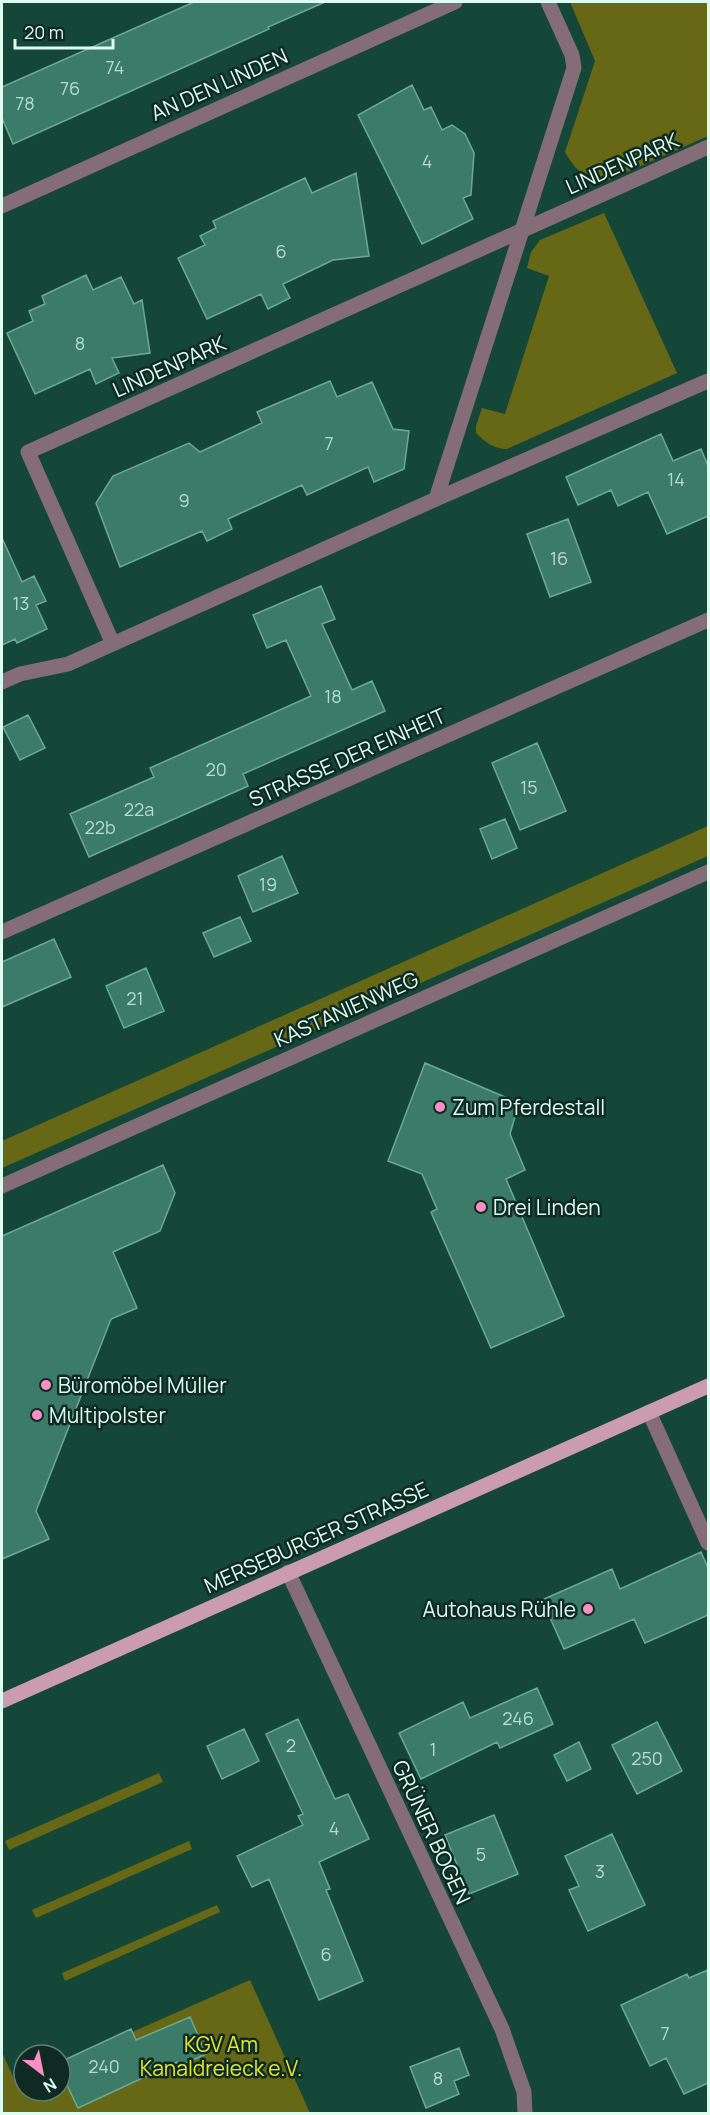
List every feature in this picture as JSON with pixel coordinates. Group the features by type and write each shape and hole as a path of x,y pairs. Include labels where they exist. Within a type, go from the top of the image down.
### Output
{"main road":[{"name":"MERSEBURGER STRASSE","path":"2,1701 708,1386"}],"street":[{"name":"AN DEN LINDEN","path":"2,206 455,2"},
{"name":"LINDENPARK","path":"436,499 519,233 574,68 572,55 548,2"},
{"name":"LINDENPARK","path":"113,644 28,452 708,147"},
{"path":"2,682 20,674 68,664 436,499 708,381"},
{"name":"STRASSE DER EINHEIT","path":"2,932 708,620"},
{"name":"KASTANIENWEG","path":"2,1186 708,872"},
{"path":"649,1412 708,1543"},
{"name":"GRÜNER BOGEN","path":"288,1572 501,2030 524,2092 525,2114"}],"green space":[{"path":"570,2 708,2 708,136 609,180 594,178 578,170 565,152 595,61"},
{"path":"604,213 677,373 507,449 494,446 476,433 476,426 482,408 505,414 549,276 527,268 531,252 540,240"},
{"path":"708,826 708,856 2,1168 2,1141"},
{"path":"159,1773 163,1782 9,1850 5,1841"},
{"path":"189,1841 192,1849 36,1918 32,1910"},
{"path":"217,1905 220,1912 65,1981 62,1973"},
{"name":"KGV Am Kanaldreieck e.V.","path":"250,1980 310,2113 2,2113 2,2052 12,2074 12,2103 72,2103 72,2059"}],"building":[{"path":"194,2 325,2 13,144 2,118 2,87"},
{"path":"412,85 424,110 431,107 442,130 452,125 465,134 474,153 471,195 463,198 473,219 422,244 358,115"},
{"path":"356,173 369,256 333,260 283,284 290,298 268,309 261,294 207,319 178,258 205,245 200,236 216,228 213,221 305,178 312,193"},
{"path":"86,275 93,290 121,277 134,304 142,300 150,353 112,358 119,373 96,384 90,369 35,394 7,333 33,321 29,311 45,304 42,296"},
{"path":"330,381 337,397 372,382 393,429 409,431 404,469 374,482 368,467 307,495 302,485 228,519 232,529 207,541 202,531 120,567 96,503 113,476 189,443 200,452 262,423 257,412"},
{"path":"661,434 673,461 701,449 708,466 708,516 667,534 648,492 618,506 611,490 578,505 566,477"},
{"path":"568,519 591,582 550,597 527,534"},
{"path":"2,538 22,582 34,576 46,601 36,605 47,629 17,643 15,639 2,645"},
{"path":"321,586 335,619 322,624 352,690 372,681 385,711 243,774 248,786 89,857 70,814 154,777 150,768 311,696 286,640 267,648 253,615"},
{"path":"28,715 45,748 20,760 3,727"},
{"path":"537,743 566,811 520,830 492,763"},
{"path":"505,819 517,848 492,859 480,829"},
{"path":"282,856 298,893 253,912 238,876"},
{"path":"240,917 251,941 214,957 203,933"},
{"path":"54,939 71,977 2,1007 2,962"},
{"path":"146,968 164,1011 124,1028 106,986"},
{"name":"Drei Linden","path":"425,1063 519,1103 510,1134 525,1170 506,1179 564,1316 491,1348 431,1212 437,1209 422,1174 388,1161"},
{"name":"Multipolster","path":"163,1165 175,1193 160,1231 113,1252 137,1308 111,1319 36,1511 49,1539 2,1559 2,1236"},
{"path":"701,1552 708,1568 708,1615 645,1643 634,1619 564,1649 542,1600 612,1569 620,1589"},
{"path":"537,1688 553,1724 500,1748 497,1742 421,1779 399,1733 463,1702 470,1718"},
{"path":"298,1719 335,1799 348,1794 369,1839 319,1862 330,1889 326,1890 363,1981 319,2000 269,1879 252,1887 237,1856 303,1825 298,1816 303,1814 266,1734"},
{"path":"657,1722 682,1771 637,1794 612,1745"},
{"path":"244,1729 259,1761 222,1779 207,1746"},
{"path":"579,1742 591,1769 567,1781 554,1755"},
{"path":"494,1815 518,1874 469,1894 445,1835"},
{"path":"612,1834 645,1905 588,1931 569,1890 579,1886 565,1856"},
{"path":"708,1970 708,2083 684,2094 666,2058 650,2066 621,2005 687,1974 689,1978"},
{"path":"190,2017 206,2054 179,2066 177,2062 78,2108 72,2095 72,2056 131,2029 136,2040"},
{"path":"459,2048 469,2075 454,2081 459,2094 426,2108 410,2067"}],"place":[{"name":"Zum Pferdestall","path":"440,1107"},
{"name":"Drei Linden","path":"481,1207"},
{"name":"Büromöbel Müller","path":"46,1385"},
{"name":"Multipolster","path":"37,1415"},
{"name":"Autohaus Rühle","path":"588,1609"}]}
